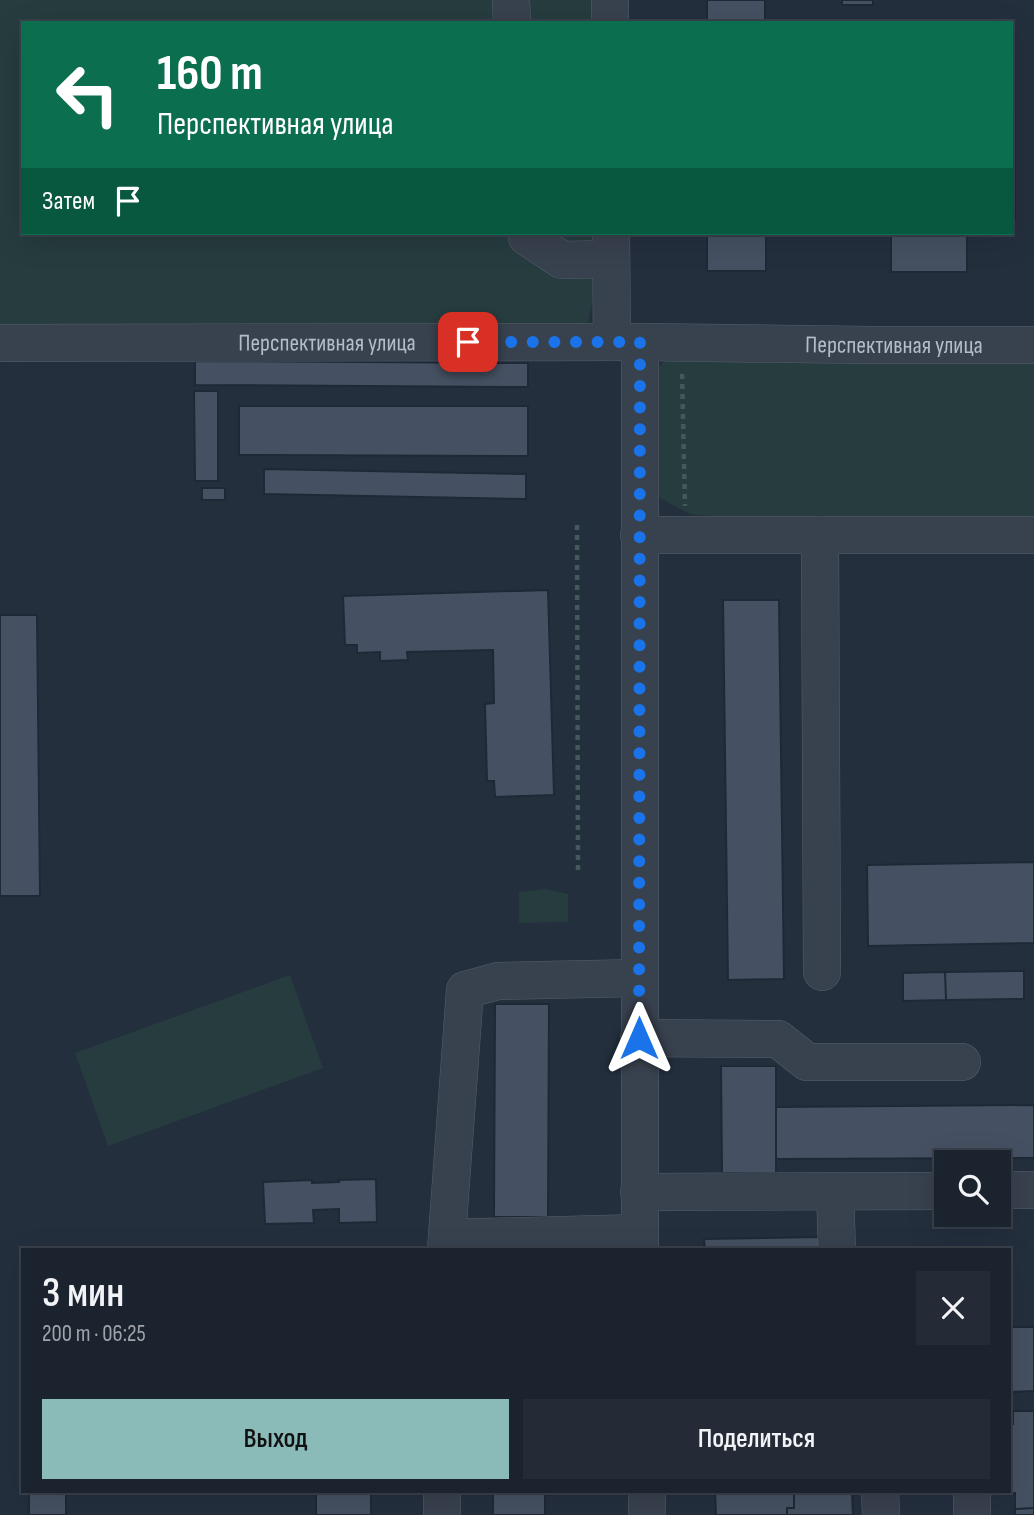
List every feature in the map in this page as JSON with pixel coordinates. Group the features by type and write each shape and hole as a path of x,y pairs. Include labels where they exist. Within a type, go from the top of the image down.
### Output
{"street":[{"path":"511,0 512,21"},
{"path":"610,0 610,21"},
{"path":"527,235 562,260 611,246 626,342 639,535 639,978 639,1241 447,1244 465,990 498,981 639,978"},
{"name":"Перспективная улица","path":"0,342 1034,345"},
{"path":"639,535 1034,535"},
{"path":"820,535 822,972"},
{"path":"639,1038 778,1039 807,1062 962,1062"},
{"path":"1011,1190 1034,1190"},
{"path":"835,1191 837,1248"},
{"path":"639,1192 934,1191"},
{"path":"442,1493 442,1515"},
{"path":"647,1493 647,1515"},
{"path":"880,1493 881,1515"},
{"path":"972,1493 972,1515"}],"path":[{"path":"682,370 686,510"},
{"path":"577,525 578,872"}],"green space":[{"path":"0,0 594,0 594,21 21,21 21,235 594,235 593,297 588,323 566,331 0,326"},
{"path":"1034,356 1034,518 717,517 690,514 660,498 653,478 653,371 665,361"},
{"path":"546,889 568,894 568,922 519,923 519,892"},
{"path":"290,975 323,1068 108,1146 75,1053"}],"building":[{"path":"707,0 765,0 765,21 707,21"},
{"path":"842,0 873,0 873,5 842,5"},
{"path":"1014,21 1015,220 1013,220"},
{"path":"707,235 766,235 766,271 707,271"},
{"path":"891,235 967,235 967,272 891,272"},
{"path":"195,361 528,363 528,387 195,385"},
{"path":"194,391 218,391 218,481 195,481"},
{"path":"239,406 528,406 528,456 239,455"},
{"path":"264,469 526,474 526,499 264,494"},
{"path":"202,488 225,488 225,500 202,500"},
{"path":"548,590 554,795 495,797 494,781 487,781 485,704 494,703 493,650 407,652 408,660 380,661 380,652 357,653 357,645 345,645 343,596"},
{"path":"723,600 779,600 784,979 728,980"},
{"path":"0,615 37,615 40,896 0,896"},
{"path":"1034,862 1034,943 868,946 867,865"},
{"path":"1024,971 1024,999 946,1000 945,972"},
{"path":"945,972 946,1000 903,1001 903,973"},
{"path":"495,1004 549,1004 548,1217 494,1217"},
{"path":"721,1066 776,1066 776,1173 722,1173"},
{"path":"1034,1105 1034,1158 1011,1158 1011,1150 934,1150 934,1158 776,1159 776,1107"},
{"path":"376,1179 377,1222 339,1223 339,1209 313,1210 314,1223 265,1224 263,1182 312,1180 312,1183"},
{"path":"821,1237 821,1248 705,1248 704,1239"},
{"path":"1011,1327 1034,1327 1034,1391 1011,1392"},
{"path":"1013,1411 1034,1411 1034,1508 1015,1509 1015,1493 1011,1493"},
{"path":"29,1493 66,1493 66,1515 29,1515"},
{"path":"316,1493 371,1493 371,1515 316,1515"},
{"path":"493,1493 545,1493 545,1515 493,1515"},
{"path":"715,1493 794,1493 794,1508 787,1508 787,1515 716,1515"},
{"path":"794,1493 852,1493 853,1515 787,1515 787,1508 794,1508"},
{"path":"1034,1508 1034,1515 1015,1515 1015,1509"}],"route":[{"path":"468,342 640,342 639,1038"}]}
